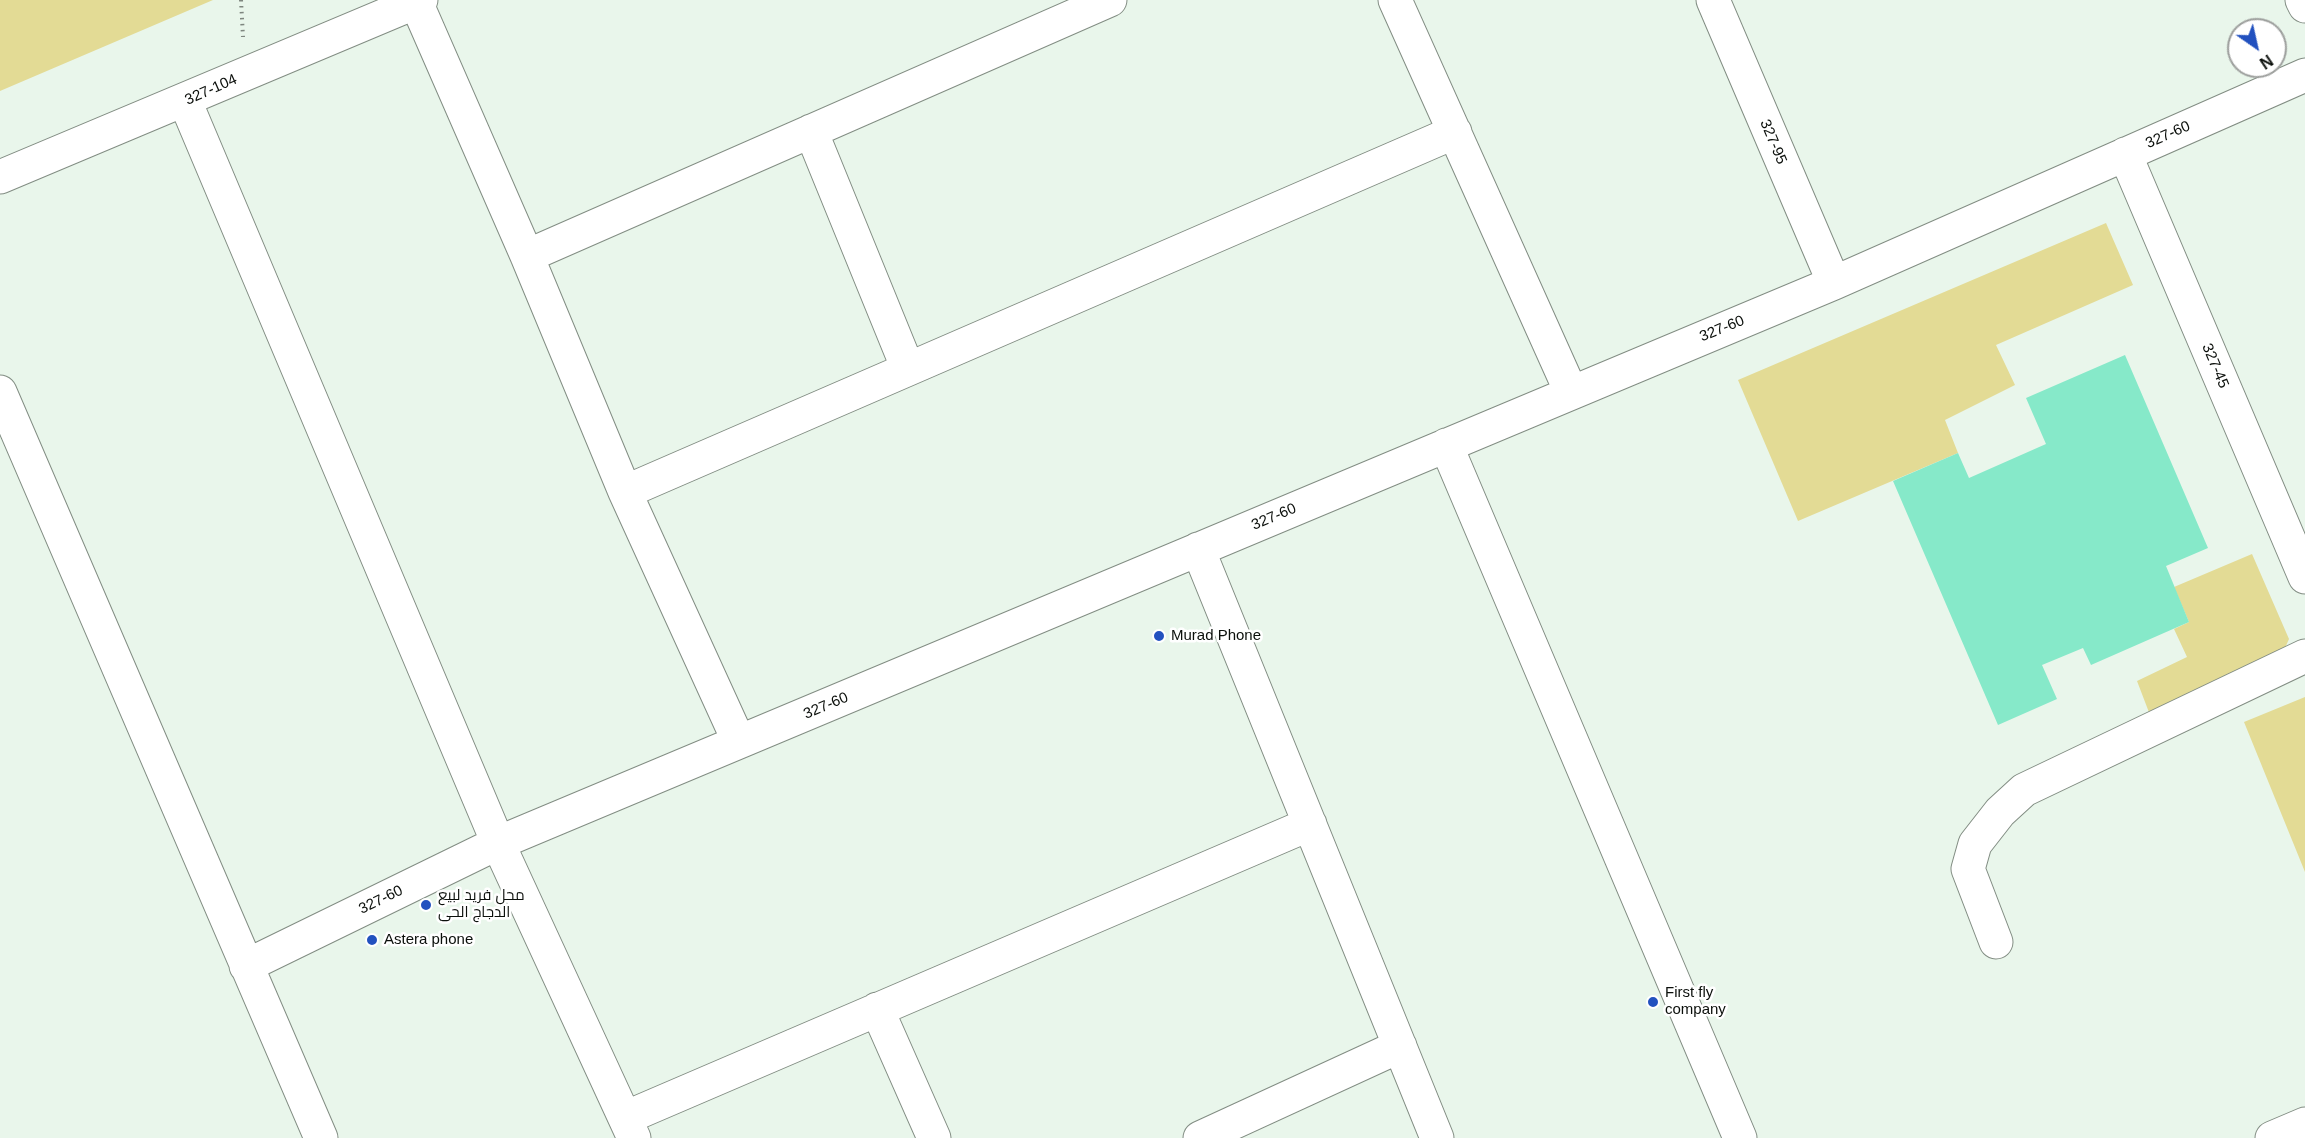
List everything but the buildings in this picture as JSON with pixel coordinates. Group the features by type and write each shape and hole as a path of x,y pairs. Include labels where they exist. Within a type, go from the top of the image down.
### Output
{"street":[{"path":"527,256 1110,0"},
{"path":"1395,0 1571,392"},
{"name":"327-95","path":"1713,0 1834,283"},
{"path":"2302,0 2305,6"},
{"path":"419,1 625,492 739,742"},
{"name":"327-104","path":"0,177 185,102 419,1"},
{"name":"327-60","path":"246,966 498,843 1834,283 2305,75"},
{"path":"185,102 498,843 630,1128 878,1009 1310,824"},
{"path":"811,131 908,369"},
{"path":"625,492 1455,132"},
{"name":"327-45","path":"2125,154 2305,578"},
{"path":"0,392 321,1138"},
{"path":"1446,445 1740,1138"},
{"path":"1198,549 1437,1138"},
{"path":"1996,942 1968,869 1975,844 2000,812 2024,789 2305,656"},
{"path":"878,1009 934,1138"},
{"path":"1200,1138 1400,1047"},
{"path":"2272,1138 2305,1124"}],"shaded area":[{"path":"0,0 213,0 0,91"},
{"path":"2106,223 2133,285 1996,345 2015,385 1945,420 1958,453 1798,521 1738,380"},
{"path":"2252,554 2289,639 2281,657 2150,715 2137,681 2187,657 2174,629 2189,622 2174,587"},
{"path":"2305,697 2305,872 2244,722"}],"place":[{"name":"Murad Phone","path":"1159,636"},
{"name":"محل فريد لبيع الدجاج الحى","path":"426,905"},
{"name":"Astera phone","path":"372,940"},
{"name":"First fly company","path":"1653,1002"}]}
